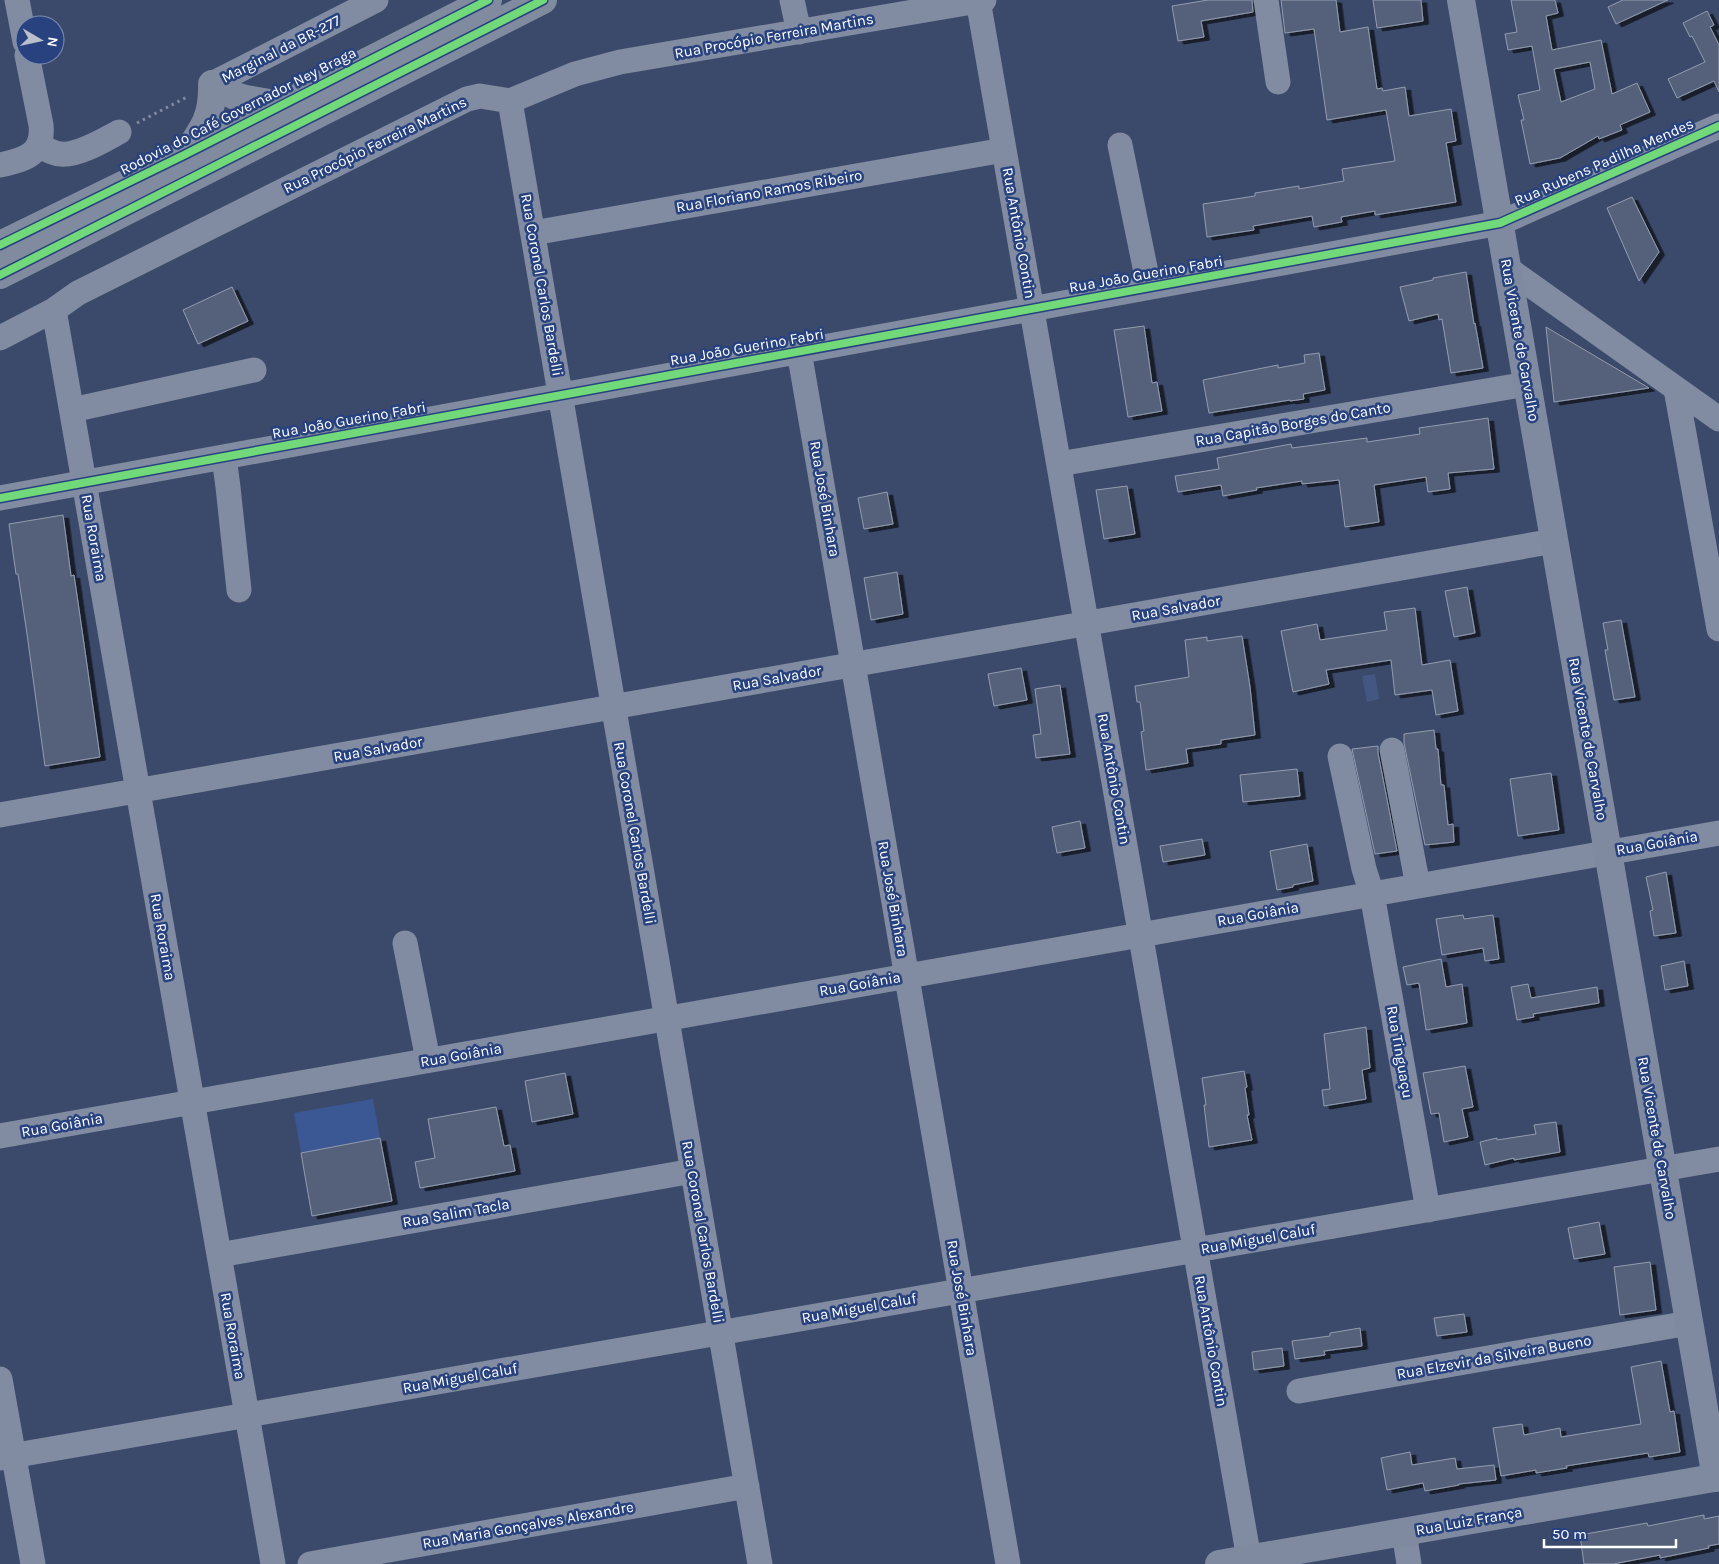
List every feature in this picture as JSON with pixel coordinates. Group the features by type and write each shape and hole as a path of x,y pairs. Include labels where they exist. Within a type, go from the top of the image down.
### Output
{"highway":[{"name":"Rodovia do Café Governador Ney Braga","path":"0,245 186,154 488,0"},
{"path":"0,275 543,0"},
{"path":"186,154 210,114 212,84 246,100 281,105"}],"main road":[{"name":"Rua Vicente de Carvalho","path":"1461,0 1717,1478"},
{"name":"Rua Luiz França","path":"1219,1564 1717,1478"}],"street":[{"path":"17,0 20,15"},
{"name":"Marginal da BR-277","path":"212,84 376,0"},
{"path":"792,0 798,32"},
{"name":"Rua Procópio Ferreira Martins","path":"0,338 54,310 66,299 467,99 480,96 510,101 574,74 598,67 980,0"},
{"name":"Rua Antônio Contin","path":"980,0 1004,150 1249,1559"},
{"path":"1266,0 1278,82"},
{"path":"0,164 18,161 32,154 39,145 42,135 29,65"},
{"name":"Rua Coronel Carlos Bardelli","path":"510,101 760,1564"},
{"name":"Rua Rubens Padilha Mendes","path":"1500,223 1719,126"},
{"path":"39,145 50,151 72,154 119,132"},
{"path":"1120,145 1149,287"},
{"name":"Rua Floriano Ramos Ribeiro","path":"533,233 1004,150"},
{"name":"Rua João Guerino Fabri","path":"0,498 1500,223"},
{"path":"1508,269 1719,419"},
{"name":"Rua Roraima","path":"54,310 273,1564"},
{"name":"Rua José Binhara","path":"799,351 1008,1564"},
{"path":"72,410 254,370"},
{"name":"Rua Capitão Borges do Canto","path":"1059,464 1527,384"},
{"path":"1676,389 1719,629"},
{"path":"224,457 239,590"},
{"name":"Rua Salvador","path":"0,815 1554,541"},
{"path":"1392,750 1418,886"},
{"name":"Rua Tinguaçu","path":"1340,756 1364,869 1372,894 1428,1210"},
{"name":"Rua Goiânia","path":"0,1136 1719,832"},
{"path":"404,943 428,1060"},
{"name":"Rua Miguel Caluf","path":"7,1457 1719,1159"},
{"name":"Rua Salim Tacla","path":"219,1255 693,1171"},
{"name":"Rua Elzevir da Silveira Bueno","path":"1299,1392 1689,1323"},
{"path":"0,1379 7,1457 33,1564"},
{"name":"Rua Maria Gonçalves Alexandre","path":"310,1564 747,1486"},
{"path":"1404,1532 1409,1564"}],"path":[{"path":"119,132 212,84"}],"shaded area":[{"path":"1375,674 1379,699 1367,702 1362,676"},
{"path":"373,1099 380,1138 301,1153 294,1113"}],"building":[{"path":"1208,0 1252,0 1253,12 1201,21 1204,37 1178,41 1172,6"},
{"path":"1281,0 1336,0 1340,32 1368,27 1377,89 1382,88 1383,91 1405,87 1409,116 1451,109 1456,141 1446,143 1456,202 1375,215 1375,211 1341,217 1342,222 1314,227 1312,216 1253,226 1254,230 1207,237 1203,204 1255,196 1255,193 1299,186 1299,189 1344,181 1342,169 1395,161 1386,110 1327,120 1314,29 1285,33"},
{"path":"1373,0 1421,0 1423,21 1377,28"},
{"path":"1511,0 1555,0 1558,13 1546,16 1552,50 1601,40 1612,94 1637,83 1650,112 1620,125 1622,130 1599,139 1598,136 1560,158 1530,164 1521,120 1524,120 1518,95 1540,90 1532,46 1508,50 1505,34 1517,32","holes":["1590,62 1595,89 1561,102 1554,69"]},
{"path":"1623,0 1668,0 1616,24 1608,7"},
{"path":"1707,11 1714,25 1710,27 1719,45 1719,92 1714,81 1677,98 1668,79 1705,62 1683,23"},
{"path":"1632,197 1659,252 1639,281 1607,208"},
{"path":"1466,272 1483,368 1451,373 1442,319 1439,320 1438,314 1409,321 1400,287"},
{"path":"232,287 248,321 198,344 183,310"},
{"path":"1144,326 1152,383 1157,382 1162,411 1128,417 1114,330"},
{"path":"1546,327 1649,388 1554,402"},
{"path":"1319,353 1325,390 1303,394 1304,399 1209,413 1203,380 1278,365 1278,368 1305,363 1304,355"},
{"path":"1488,418 1494,469 1448,473 1450,489 1428,492 1426,477 1374,485 1379,522 1345,527 1339,480 1302,484 1302,481 1256,488 1257,490 1223,496 1221,485 1178,492 1175,476 1219,469 1217,458 1291,444 1292,448 1367,438 1367,442 1420,434 1419,428"},
{"path":"1127,486 1135,534 1104,539 1096,490"},
{"path":"887,492 893,524 864,529 858,498"},
{"path":"63,515 71,576 74,575 100,757 45,766 27,634 9,524"},
{"path":"897,572 903,614 871,620 864,578"},
{"path":"1467,587 1475,633 1454,637 1445,591"},
{"path":"1415,608 1422,665 1450,660 1458,711 1436,715 1432,690 1395,695 1391,660 1326,670 1329,684 1293,692 1281,631 1317,624 1320,640 1387,630 1384,612"},
{"path":"1621,620 1635,697 1614,700 1605,650 1608,650 1603,623"},
{"path":"1242,636 1255,735 1221,740 1221,744 1186,749 1188,763 1146,770 1141,732 1144,731 1140,702 1137,702 1135,686 1189,677 1185,640 1207,637 1207,641"},
{"path":"1021,668 1027,700 994,706 988,674"},
{"path":"1060,685 1070,754 1036,758 1033,735 1041,734 1035,689"},
{"path":"1434,730 1436,749 1438,749 1441,785 1444,785 1448,825 1453,824 1454,842 1425,845 1404,743 1404,734"},
{"path":"1378,746 1397,851 1375,854 1352,749"},
{"path":"1297,769 1300,796 1243,802 1240,775"},
{"path":"1551,773 1559,830 1518,836 1510,779"},
{"path":"1080,821 1085,848 1057,853 1052,827"},
{"path":"1202,839 1205,855 1163,862 1160,846"},
{"path":"1307,844 1313,881 1277,890 1270,851"},
{"path":"1666,872 1676,933 1654,936 1650,911 1653,910 1646,877"},
{"path":"1463,915 1464,919 1493,915 1499,959 1485,961 1483,948 1442,955 1436,919"},
{"path":"1441,959 1446,987 1462,984 1467,1023 1426,1030 1419,983 1407,985 1403,967"},
{"path":"1684,961 1688,986 1665,990 1661,966"},
{"path":"1528,984 1531,998 1597,987 1599,1003 1533,1014 1534,1017 1517,1020 1511,987"},
{"path":"1366,1027 1370,1068 1362,1070 1366,1099 1324,1106 1322,1090 1330,1089 1324,1034"},
{"path":"1465,1066 1473,1107 1462,1109 1468,1137 1444,1142 1439,1113 1431,1114 1423,1073"},
{"path":"1244,1071 1249,1115 1247,1115 1252,1140 1209,1147 1202,1078"},
{"path":"565,1073 573,1114 532,1122 525,1081"},
{"path":"496,1107 504,1146 510,1145 515,1171 420,1188 415,1162 435,1158 428,1119"},
{"path":"1556,1122 1560,1152 1514,1160 1514,1158 1485,1165 1480,1142 1497,1138 1497,1140 1536,1134 1534,1125"},
{"path":"380,1138 392,1201 312,1216 301,1153"},
{"path":"1599,1222 1605,1254 1574,1259 1568,1228"},
{"path":"1650,1262 1656,1310 1620,1315 1614,1267"},
{"path":"1464,1314 1467,1332 1437,1336 1434,1318"},
{"path":"1360,1328 1362,1346 1324,1351 1325,1355 1295,1359 1292,1341 1330,1336 1330,1333"},
{"path":"1282,1348 1284,1366 1254,1370 1252,1352"},
{"path":"1661,1361 1670,1412 1674,1411 1680,1452 1649,1457 1648,1453 1566,1466 1567,1468 1536,1473 1536,1470 1501,1476 1493,1428 1522,1424 1524,1435 1560,1428 1561,1437 1641,1424 1631,1367"},
{"path":"1410,1452 1412,1465 1455,1458 1457,1469 1494,1465 1496,1480 1459,1484 1425,1491 1423,1483 1387,1490 1381,1458"},
{"path":"1704,1515 1704,1519 1719,1516 1719,1544 1708,1546 1709,1548 1660,1558 1660,1555 1613,1564 1584,1564 1580,1535 1647,1523 1648,1526"}],"cycle path":[{"path":"0,245 186,154 488,0"},
{"path":"0,275 543,0"},
{"path":"0,498 1500,223 1719,126"}]}
